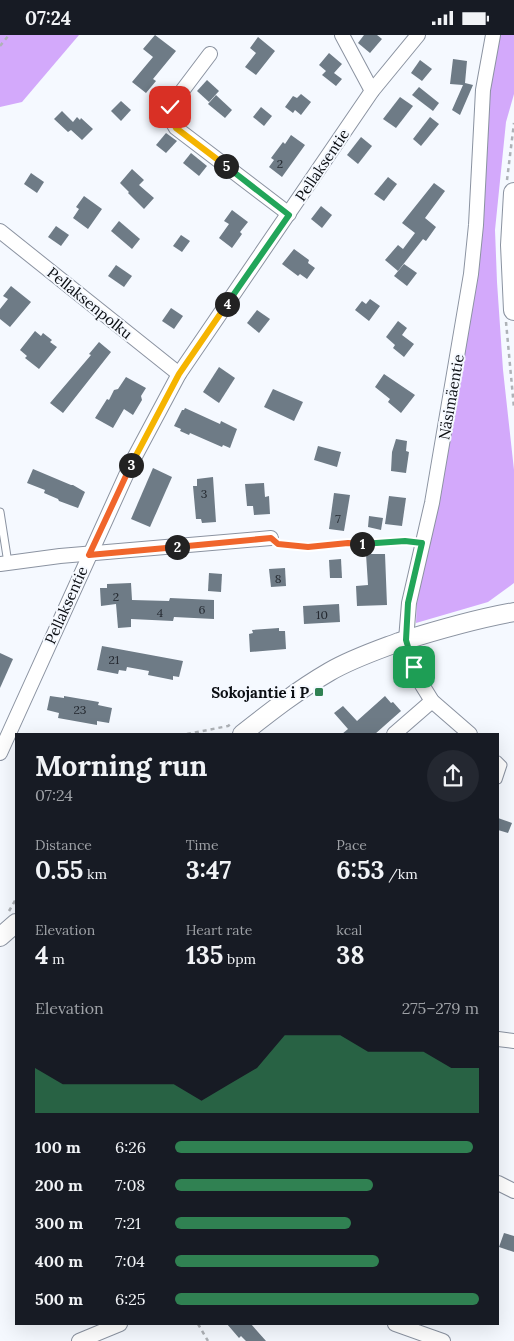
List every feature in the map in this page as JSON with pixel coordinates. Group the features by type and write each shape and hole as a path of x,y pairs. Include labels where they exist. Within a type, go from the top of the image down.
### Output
{"main road":[{"path":"514,193 511,245 514,310"}],"street":[{"path":"342,35 372,91"},
{"name":"Pellaksentie","path":"0,753 132,462 179,374 372,91 418,35"},
{"name":"Näsimäentie","path":"469,733 432,701 420,680 406,640 408,603 432,503 471,274 483,89 493,35"},
{"path":"210,55 170,107 169,115 171,120 176,128 289,215"},
{"name":"Pellaksenpolku","path":"0,231 179,374"},
{"path":"4,564 60,556 271,538"},
{"path":"243,733 302,689 352,660 406,640 456,625 514,612"},
{"path":"395,733 432,701"},
{"path":"0,937 15,924"},
{"path":"499,1039 514,1041"},
{"path":"499,1184 514,1191"},
{"path":"79,1341 118,1325"},
{"path":"398,1325 443,1341"}],"lane":[{"path":"0,512 4,564"},
{"path":"499,761 502,765 499,776"}],"path":[{"path":"0,46 9,35"},
{"path":"271,538 278,544 308,547 348,543 405,541 422,543"},
{"path":"199,1325 208,1341"}],"shaded area":[{"path":"0,35 79,35 22,102 0,107"},
{"path":"498,35 514,35 514,94 506,122 495,230 503,370 514,470 514,583 488,602 416,623 418,593 439,503 488,90"}],"building":[{"path":"155,35 176,51 153,79 156,81 146,93 132,82 153,57 143,49"},
{"path":"364,35 377,35 382,39 370,53 358,43"},
{"path":"258,37 275,51 256,75 245,67 256,53 250,48"},
{"path":"329,53 342,64 334,73 342,79 336,86 322,75 326,71 319,65"},
{"path":"453,59 467,61 465,83 473,85 460,115 452,110 463,85 450,84"},
{"path":"420,60 432,69 422,81 411,73"},
{"path":"207,80 219,91 209,102 197,91"},
{"path":"419,87 439,103 433,111 412,95"},
{"path":"301,94 311,102 301,115 295,110 293,113 285,107 293,96 297,98"},
{"path":"216,95 232,110 225,118 208,104"},
{"path":"400,97 413,106 396,128 383,119"},
{"path":"121,101 131,110 121,121 111,111"},
{"path":"261,107 272,116 264,126 253,117"},
{"path":"62,111 73,122 77,117 80,120 81,118 93,129 82,140 71,130 68,132 54,119"},
{"path":"430,117 439,124 421,146 413,139"},
{"path":"166,133 177,141 166,153 156,145"},
{"path":"291,135 305,145 282,177 269,167 274,160 271,158"},
{"path":"361,137 372,146 358,164 347,155"},
{"path":"191,153 207,166 199,176 183,163"},
{"path":"132,169 144,180 139,185 154,198 144,209 120,183"},
{"path":"31,173 44,182 37,193 24,184"},
{"path":"388,177 397,184 384,201 374,194"},
{"path":"434,183 445,191 425,218 436,227 426,241 423,239 398,271 385,260 398,245 403,249 415,233 402,223"},
{"path":"84,196 102,209 88,229 73,218 79,209 76,207"},
{"path":"321,206 332,215 322,228 311,219"},
{"path":"232,210 248,222 240,232 242,234 232,248 219,238 229,224 224,221"},
{"path":"119,221 140,239 132,249 111,231"},
{"path":"56,226 69,235 61,246 48,237"},
{"path":"181,235 190,241 182,252 173,246"},
{"path":"294,249 309,260 308,263 315,268 307,279 300,274 298,276 282,264"},
{"path":"404,264 417,273 407,286 394,276"},
{"path":"116,265 132,276 124,287 108,276"},
{"path":"11,286 31,302 10,327 0,319 0,309 8,299 3,296"},
{"path":"370,299 380,306 369,321 355,310 362,301 366,304"},
{"path":"171,308 183,316 174,329 162,321"},
{"path":"257,310 270,319 259,333 247,323"},
{"path":"398,321 407,328 402,335 414,344 404,357 393,348 395,345 386,337"},
{"path":"35,331 41,336 43,333 57,347 39,369 25,358 27,356 20,350"},
{"path":"99,342 111,352 63,413 50,403 91,355 89,354"},
{"path":"219,367 235,378 219,403 203,392"},
{"path":"384,374 415,395 401,413 388,402 390,399 375,387"},
{"path":"126,377 146,388 141,396 142,400 133,415 124,409 113,428 95,418 107,399 109,400 114,390 118,389"},
{"path":"273,389 303,402 294,421 264,407"},
{"path":"185,408 220,424 221,421 237,429 230,448 223,445 222,447 190,433 189,435 174,426 182,410"},
{"path":"396,439 407,441 406,451 409,452 406,473 391,471 392,452"},
{"path":"318,446 341,452 337,467 314,460"},
{"path":"153,468 172,477 150,527 131,519"},
{"path":"33,469 73,485 85,492 78,508 59,501 44,493 45,490 27,483"},
{"path":"213,477 216,522 202,523 201,519 196,519 193,486 197,486 197,479"},
{"path":"264,483 265,497 269,496 270,514 254,515 253,506 247,506 245,484"},
{"path":"334,493 350,495 344,531 329,529"},
{"path":"389,496 406,498 402,526 385,524"},
{"path":"369,516 383,518 381,530 368,527"},
{"path":"366,554 385,554 387,605 357,606 356,586 368,585"},
{"path":"341,559 342,578 330,578 329,560"},
{"path":"285,568 286,586 271,587 269,569"},
{"path":"209,573 222,574 221,592 208,591"},
{"path":"131,583 132,600 169,601 170,598 214,600 214,619 174,617 173,621 131,619 131,627 118,628 116,604 101,606 100,588 107,588 107,584"},
{"path":"339,604 340,622 304,624 303,606"},
{"path":"279,628 279,631 285,631 286,649 250,652 249,634 253,633 252,630"},
{"path":"102,646 183,661 179,677 173,676 173,680 148,675 149,671 127,667 126,671 119,670 118,674 97,670"},
{"path":"0,653 13,659 0,688"},
{"path":"50,696 64,698 64,696 99,702 98,705 112,708 109,723 97,721 97,725 58,718 59,713 47,710"},
{"path":"385,696 401,711 376,733 343,733 348,729 334,713 343,706 357,721"},
{"path":"499,818 512,823 508,833 499,830"},
{"path":"504,1233 514,1236 514,1252 499,1247"},
{"path":"228,1325 252,1325 266,1341 246,1341 241,1336 239,1338"}],"place":[{"name":"Sokojantie i P","path":"319,692"}],"route":[{"path":"170,107 169,115 176,128 289,215 179,374 132,462 89,555 271,538 278,544 308,547 330,544 405,541 422,543 408,603 406,640 414,667"}]}
